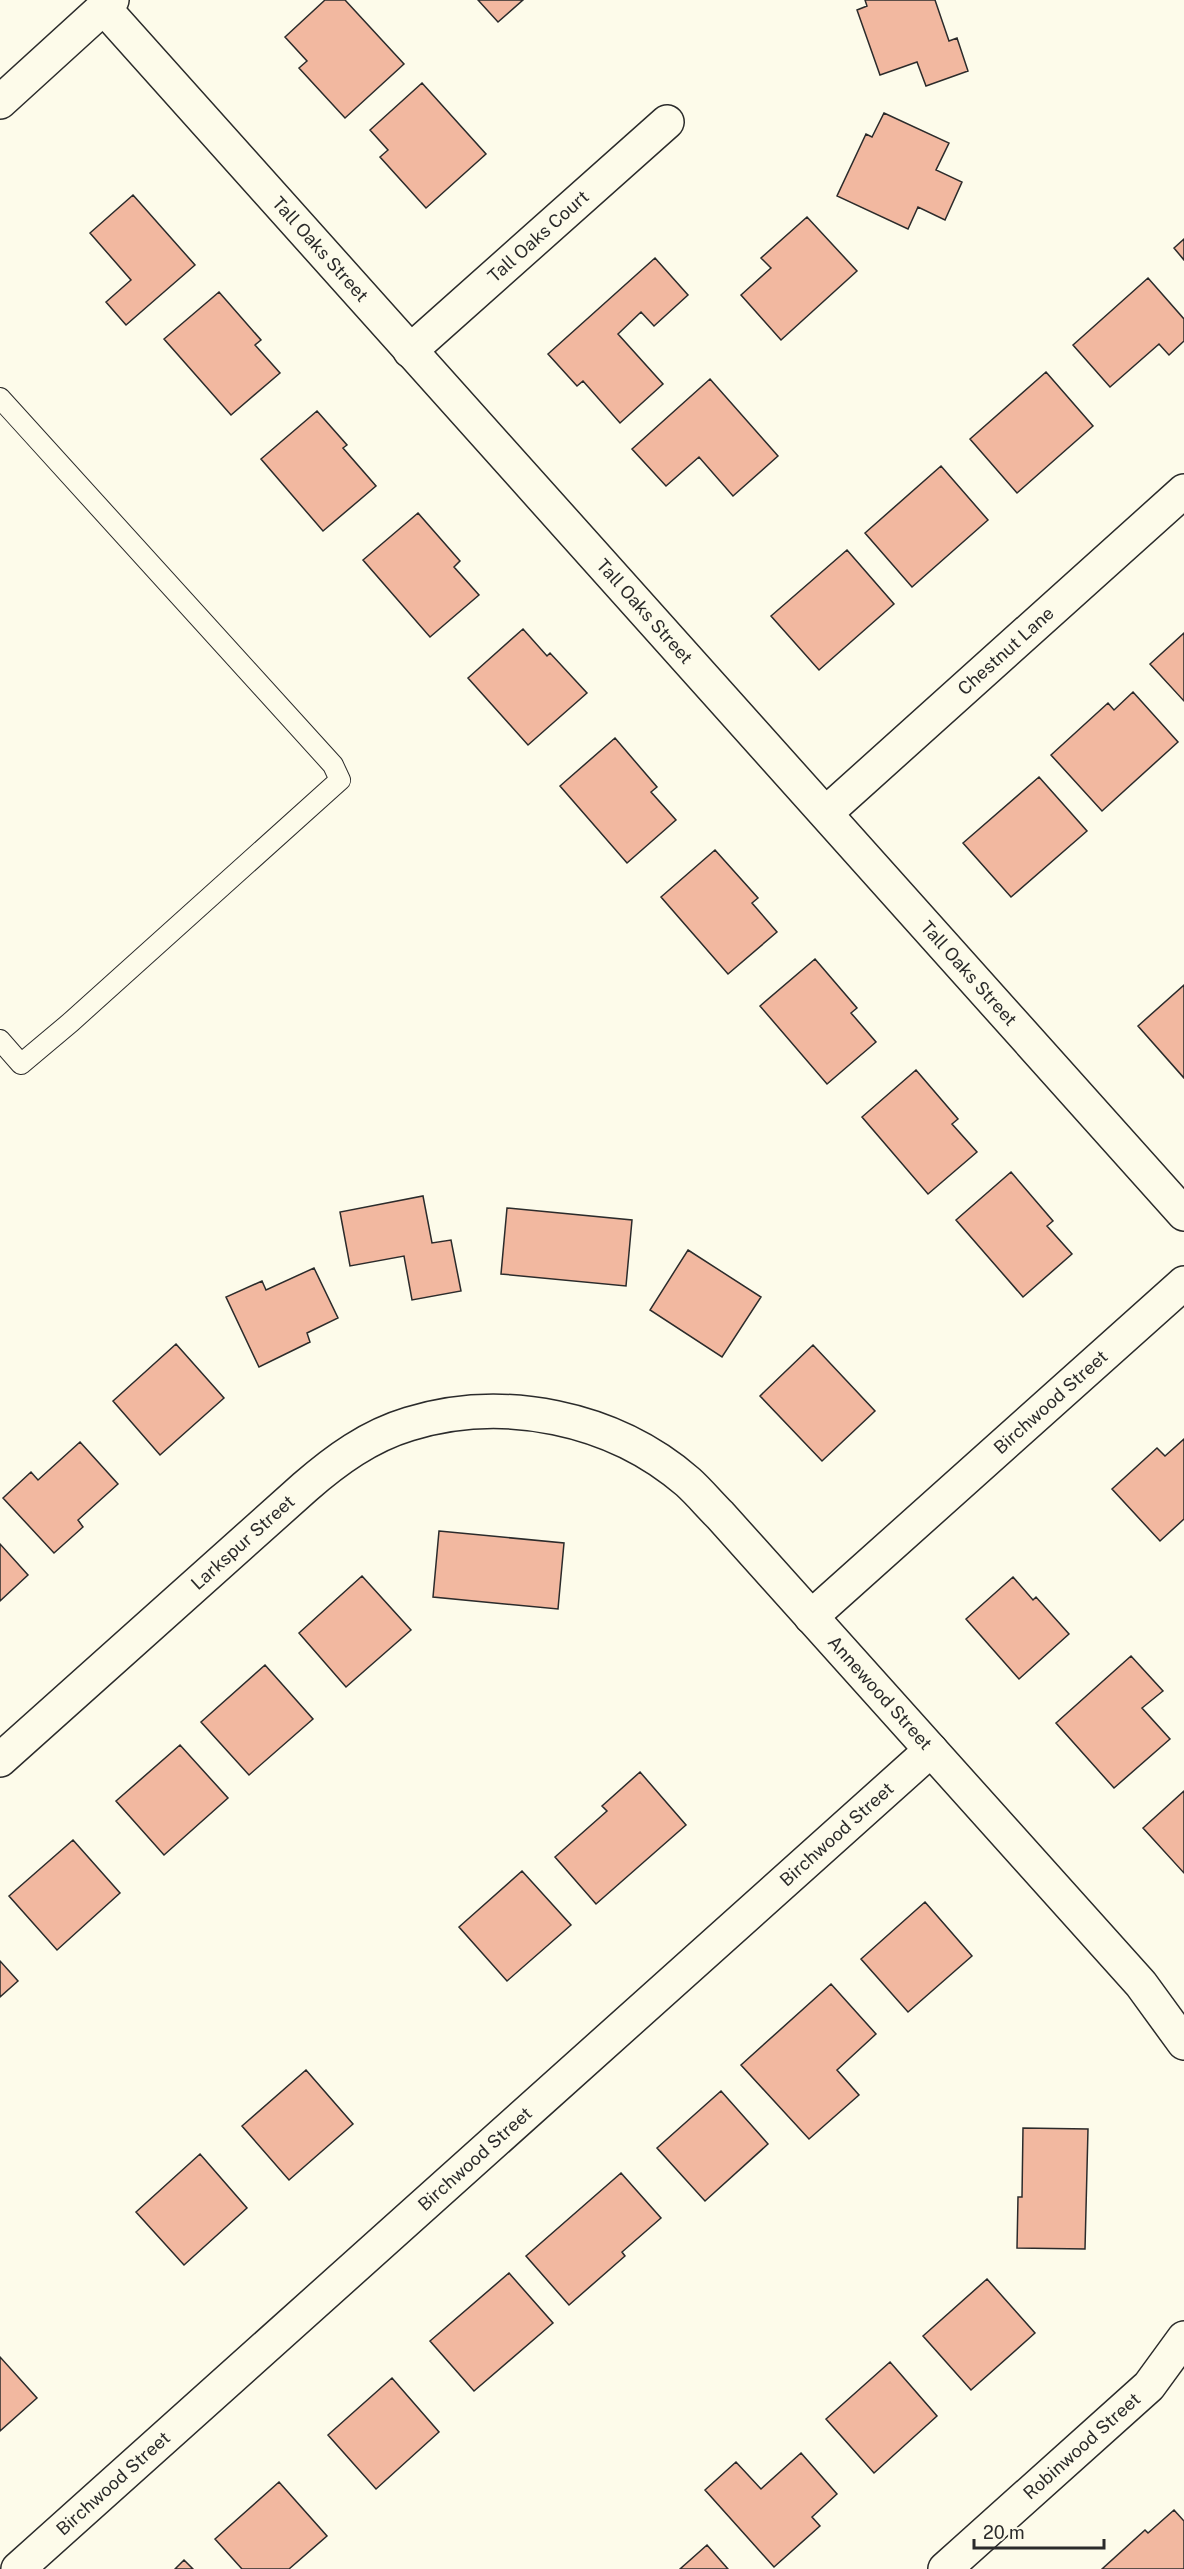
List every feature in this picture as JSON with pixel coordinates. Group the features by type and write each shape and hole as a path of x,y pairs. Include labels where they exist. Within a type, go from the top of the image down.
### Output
{"street":[{"path":"0,102 108,4"},
{"name":"Tall Oaks Street","path":"108,4 410,351 1184,1214"},
{"name":"Tall Oaks Court","path":"410,351 667,122"},
{"name":"Chestnut Lane","path":"826,813 1184,491"},
{"name":"Birchwood Street","path":"811,1617 1184,1282"},
{"name":"Annewood Street","path":"527,1412 567,1419 619,1438 680,1476 720,1515 1141,1984 1184,2043"},
{"name":"Larkspur Street","path":"0,1760 332,1463 369,1441 408,1424 448,1414 527,1412"},
{"name":"Birchwood Street","path":"18,2569 931,1750"},
{"name":"Robinwood Street","path":"945,2569 1149,2386 1184,2338"}],"lane":[{"path":"0,398 333,765 340,780 71,1022 21,1064 0,1040"}],"building":[{"path":"325,0 345,0 404,64 345,118 299,68 307,61 285,37"},
{"path":"478,0 523,0 498,22"},
{"path":"865,0 935,0 949,41 957,38 968,71 926,86 917,62 880,75 857,10 867,6"},
{"path":"422,83 486,154 426,208 380,157 388,150 370,130"},
{"path":"884,113 949,143 936,170 962,182 945,220 918,207 908,229 837,196 866,134 872,137"},
{"path":"133,195 195,265 126,325 106,302 131,280 90,233"},
{"path":"807,217 857,271 781,340 741,295 771,268 761,258"},
{"path":"1184,239 1184,260 1174,248"},
{"path":"655,258 688,295 654,326 641,312 618,334 663,384 620,423 583,381 577,386 548,354"},
{"path":"1148,278 1184,319 1184,341 1169,355 1159,344 1110,387 1073,345"},
{"path":"219,292 261,340 255,345 280,373 231,415 164,339"},
{"path":"1046,372 1093,426 1017,493 970,439"},
{"path":"710,379 778,456 733,496 699,457 666,486 632,449"},
{"path":"317,411 347,445 343,448 376,486 323,531 261,459"},
{"path":"941,466 988,520 912,587 865,533"},
{"path":"418,513 460,561 454,567 479,595 430,637 363,560"},
{"path":"847,550 894,604 819,670 771,616"},
{"path":"523,629 547,656 550,653 587,693 528,745 468,678"},
{"path":"1184,633 1184,701 1150,664"},
{"path":"1133,692 1178,742 1102,811 1051,755 1108,703 1114,710"},
{"path":"615,738 657,787 651,792 676,820 627,863 560,786"},
{"path":"1039,777 1087,831 1011,897 963,843"},
{"path":"715,850 758,898 752,903 777,932 728,974 661,897"},
{"path":"815,959 857,1008 851,1013 876,1042 827,1084 760,1006"},
{"path":"1184,985 1184,1078 1138,1026"},
{"path":"916,1070 958,1119 952,1124 977,1152 928,1194 862,1117"},
{"path":"1011,1172 1053,1221 1047,1226 1072,1254 1023,1297 956,1220"},
{"path":"423,1196 432,1243 451,1240 461,1291 412,1300 404,1256 350,1266 340,1212"},
{"path":"507,1208 632,1220 626,1286 501,1274"},
{"path":"688,1250 761,1297 722,1357 650,1310"},
{"path":"314,1268 338,1318 307,1333 310,1342 259,1367 226,1297 262,1281 266,1290"},
{"path":"176,1344 224,1398 160,1455 113,1401"},
{"path":"813,1345 875,1411 822,1461 760,1396"},
{"path":"1184,1439 1184,1519 1160,1541 1112,1489 1157,1448 1165,1456"},
{"path":"80,1442 118,1484 78,1520 83,1527 54,1553 3,1498 31,1472 38,1480"},
{"path":"439,1531 564,1543 558,1609 433,1597"},
{"path":"0,1544 28,1575 0,1601"},
{"path":"362,1576 411,1630 346,1687 299,1633"},
{"path":"1013,1577 1033,1600 1036,1597 1069,1634 1019,1679 966,1619"},
{"path":"1131,1656 1163,1691 1142,1708 1170,1739 1114,1788 1056,1723"},
{"path":"265,1665 313,1719 249,1775 201,1722"},
{"path":"180,1745 228,1798 164,1855 116,1801"},
{"path":"640,1772 686,1825 596,1904 555,1857 607,1811 602,1806"},
{"path":"1184,1791 1184,1873 1143,1828"},
{"path":"73,1840 120,1893 57,1950 9,1896"},
{"path":"522,1871 571,1925 507,1981 459,1927"},
{"path":"925,1902 972,1956 908,2012 861,1959"},
{"path":"0,1961 18,1981 0,1997"},
{"path":"831,1984 876,2034 837,2070 859,2095 809,2139 741,2065"},
{"path":"306,2070 353,2124 289,2180 242,2126"},
{"path":"721,2091 768,2144 705,2201 657,2148"},
{"path":"1023,2128 1088,2129 1085,2249 1017,2248 1018,2197 1022,2197"},
{"path":"200,2154 247,2208 184,2265 136,2212"},
{"path":"621,2173 661,2218 622,2252 625,2256 569,2305 526,2256"},
{"path":"509,2273 553,2323 474,2391 430,2341"},
{"path":"987,2279 1035,2333 971,2390 923,2336"},
{"path":"0,2357 37,2398 0,2431"},
{"path":"890,2362 937,2416 874,2473 826,2419"},
{"path":"392,2378 439,2432 376,2489 328,2435"},
{"path":"801,2453 837,2494 812,2517 820,2526 774,2567 705,2490 736,2462 761,2489"},
{"path":"279,2482 327,2536 289,2569 242,2569 215,2539"},
{"path":"1174,2510 1184,2521 1184,2569 1102,2569 1145,2530 1148,2533"},
{"path":"707,2545 728,2569 680,2569"},
{"path":"184,2560 193,2569 175,2569"}]}
